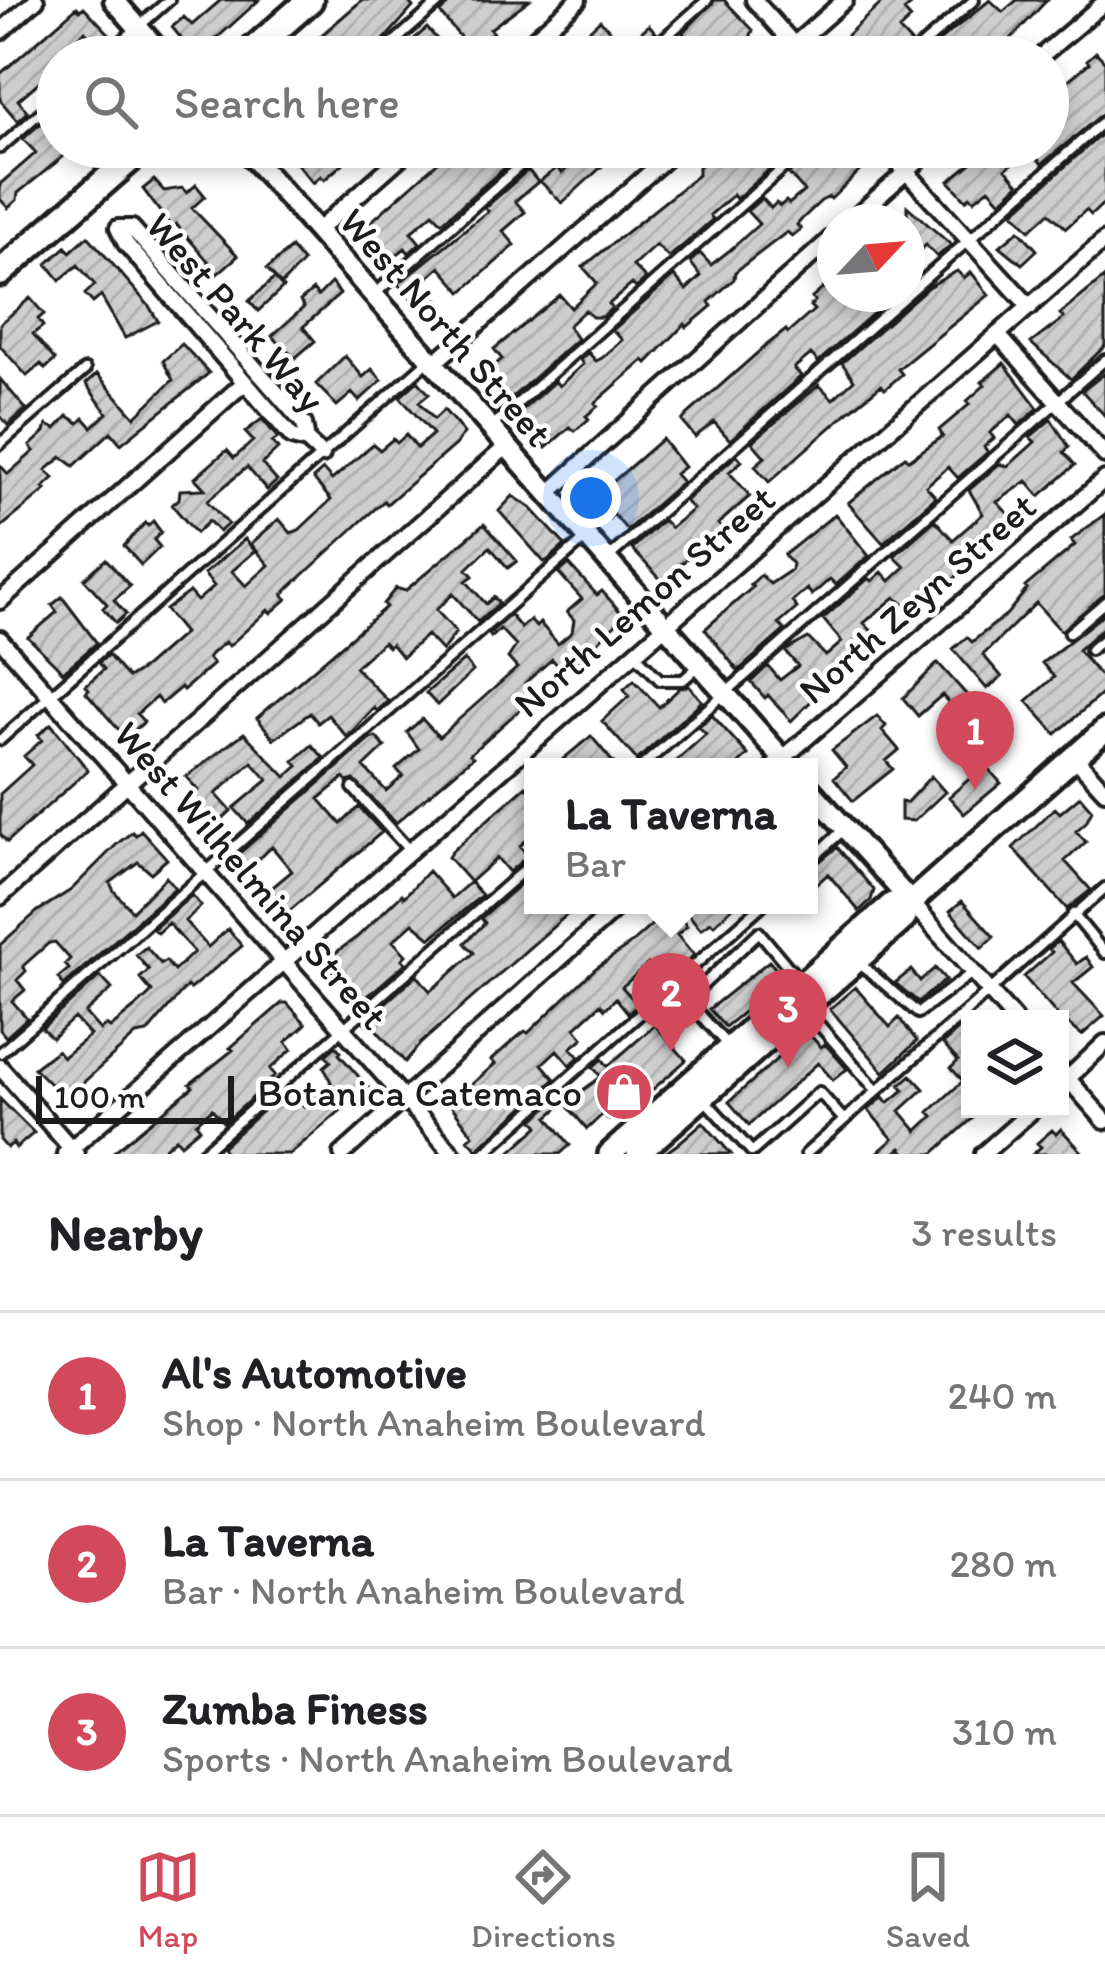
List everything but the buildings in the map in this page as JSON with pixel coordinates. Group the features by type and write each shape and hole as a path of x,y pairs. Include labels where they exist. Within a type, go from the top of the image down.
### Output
{"main road":[{"path":"269,36 310,0"},
{"path":"0,273 120,168"},
{"path":"799,1000 857,961 904,919 911,902 1105,730"},
{"path":"638,1154 696,1091 799,1000 892,904 911,902"},
{"path":"610,1154 696,1091"}],"street":[{"path":"0,32 36,0"},
{"path":"114,0 145,36"},
{"path":"537,36 578,0"},
{"path":"754,0 786,36"},
{"path":"813,36 844,0"},
{"path":"1065,36 1105,2"},
{"name":"West North Street","path":"261,168 777,758"},
{"path":"317,231 388,168"},
{"path":"432,361 655,168"},
{"path":"902,168 1030,307"},
{"path":"870,204 910,168"},
{"name":"West Park Way","path":"307,441 304,424 132,228 120,225 126,244 244,383 292,437 307,441 322,455"},
{"name":"North Lemon Street","path":"70,1152 1105,240"},
{"path":"549,494 817,251"},
{"path":"998,335 1105,455"},
{"path":"0,601 244,383"},
{"path":"0,897 506,446"},
{"name":"North Zeyn Street","path":"789,758 1105,479"},
{"name":"West Wilhelmina Street","path":"0,638 453,1154"},
{"path":"1074,757 1105,791"},
{"path":"818,799 1006,1010"},
{"path":"342,1154 610,914"},
{"path":"1069,1074 1105,1042"},
{"path":"0,1067 70,1152"},
{"path":"1069,1085 1105,1121"},
{"path":"983,1154 1024,1118"}],"lane":[{"path":"129,36 169,0"},
{"path":"401,36 442,0"},
{"path":"667,36 707,0"},
{"path":"933,36 974,0"},
{"path":"0,148 36,116"},
{"path":"1069,152 1105,120"},
{"path":"374,295 517,168"},
{"path":"490,427 783,168"},
{"path":"607,559 1051,168"},
{"path":"651,758 1105,360"},
{"path":"0,740 432,361"},
{"path":"0,444 85,370"},
{"path":"0,1053 587,537"},
{"path":"1069,633 1105,602"},
{"path":"1090,650 1105,638"},
{"path":"635,653 660,680 683,680 700,665"},
{"path":"353,788 410,851"},
{"path":"818,854 844,829"},
{"path":"201,1154 524,870"},
{"path":"806,1154 1105,889"},
{"path":"483,1154 752,914"},
{"path":"1073,914 1105,953"},
{"path":"736,1055 687,1000 759,932 794,974 799,1000 878,1091"},
{"path":"857,961 918,1013 973,973"},
{"path":"696,1091 753,1153 819,1092 844,1120"}],"place":[{"name":"Al's Automotive","path":"975,790"},
{"name":"La Taverna","path":"671,1052"},
{"name":"Zumba Finess","path":"788,1068"},
{"name":"Botanica Catemaco","path":"624,1092"}]}
